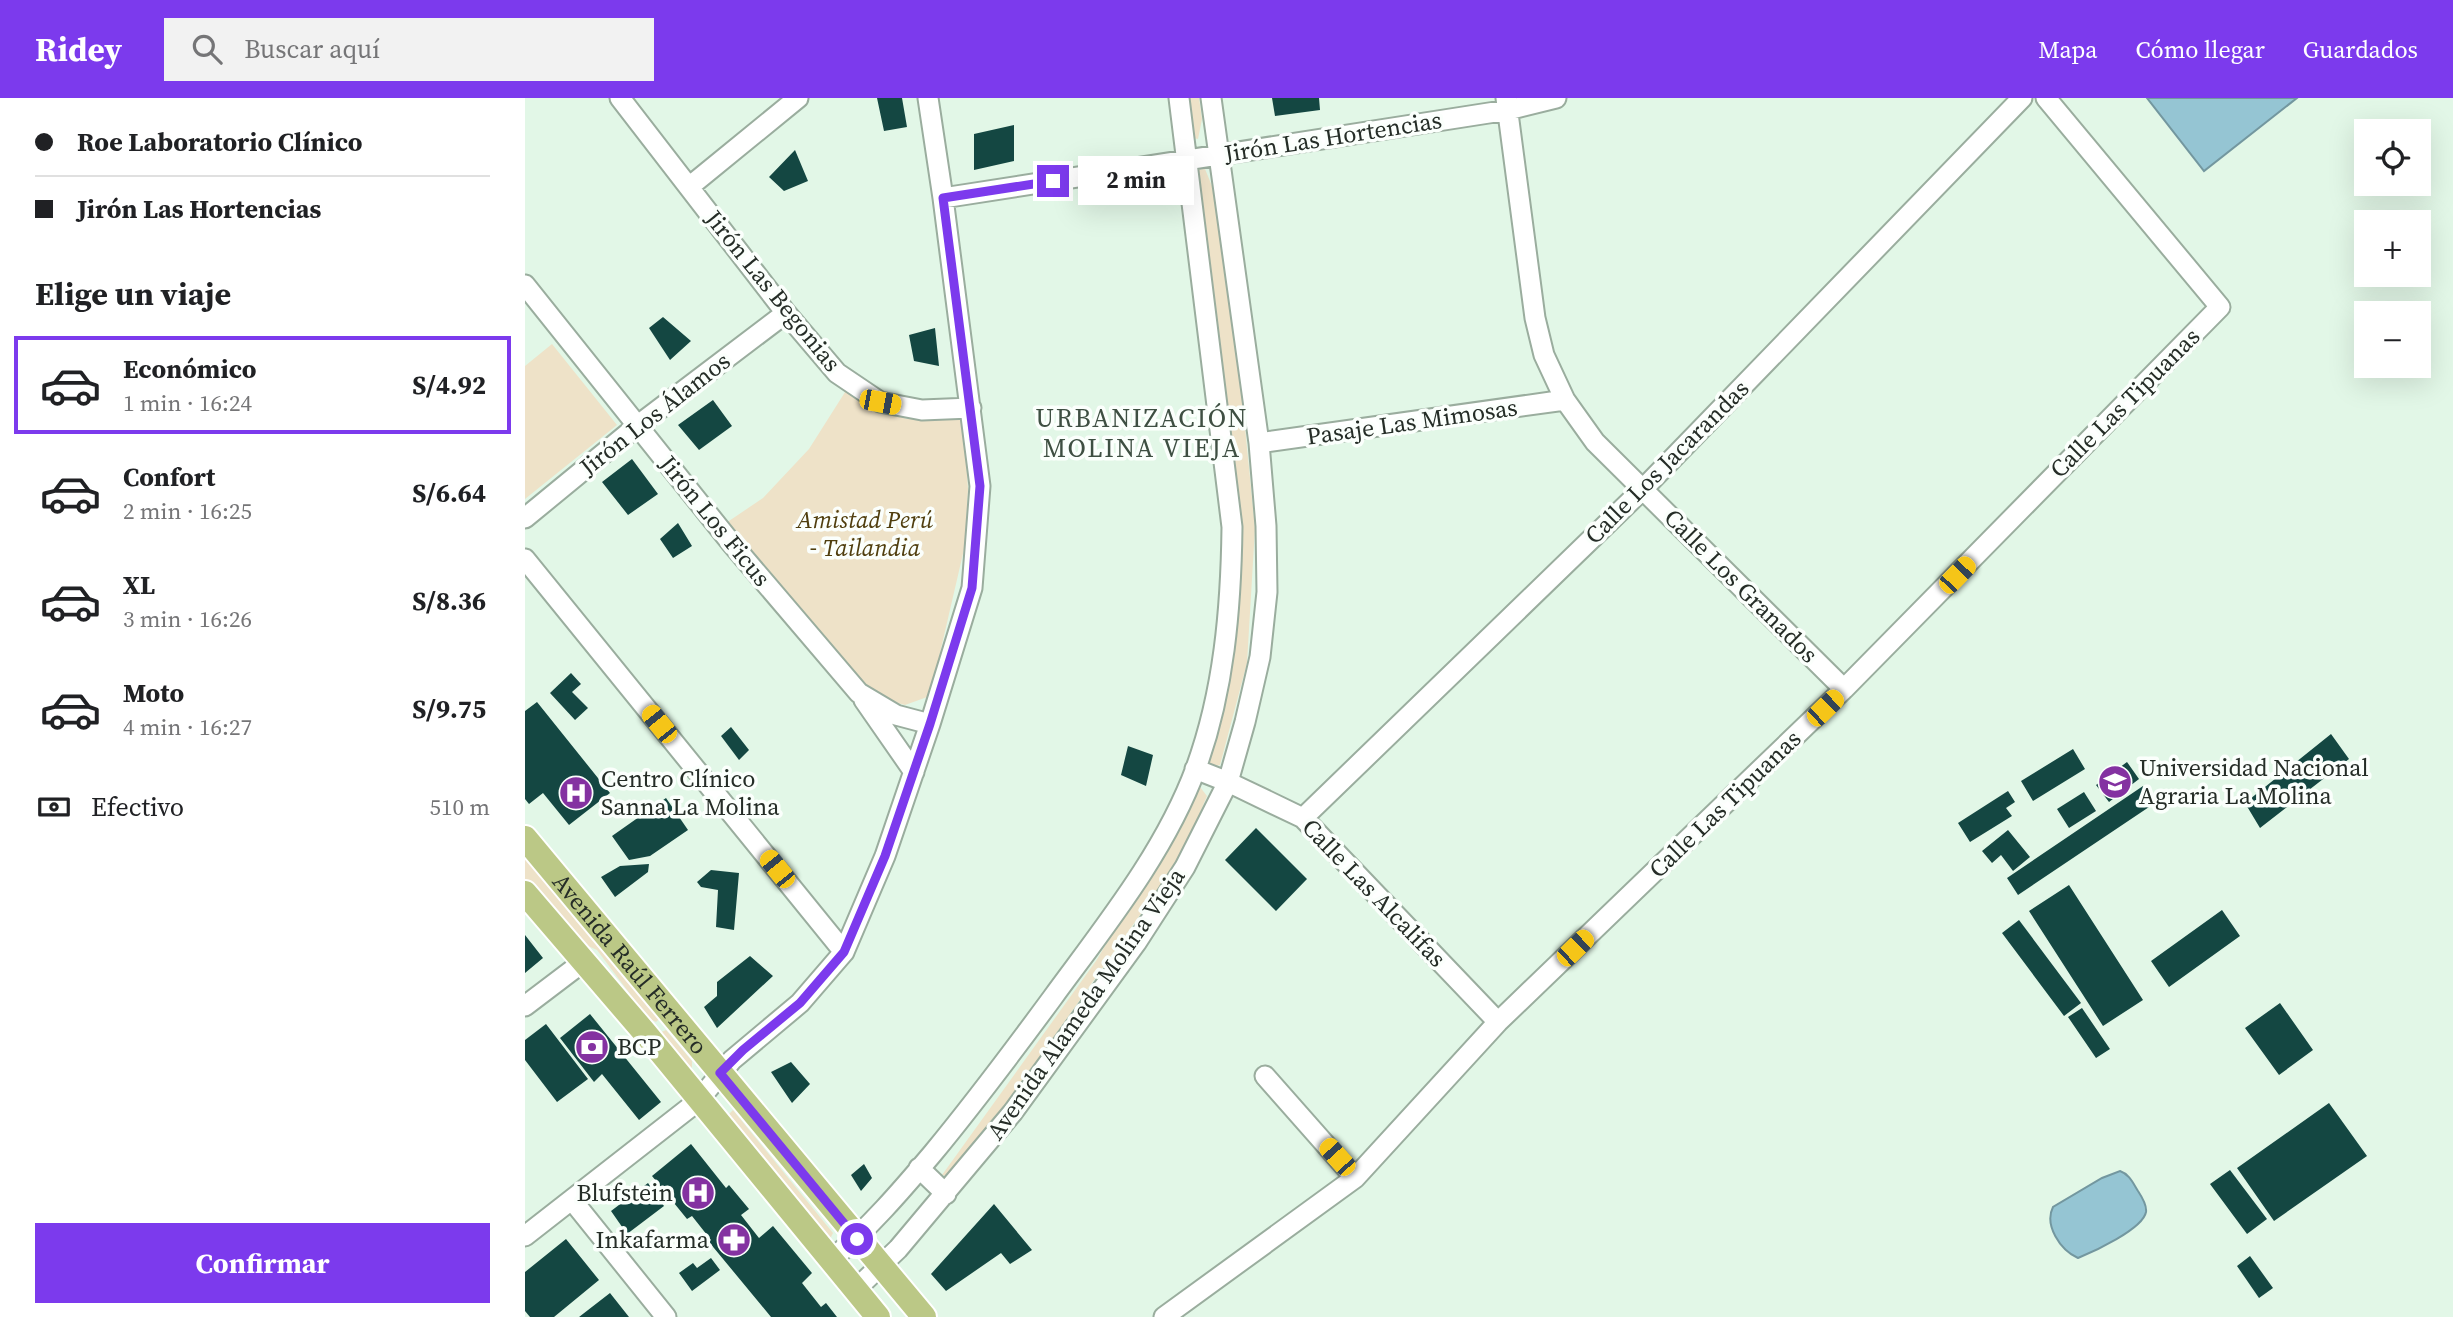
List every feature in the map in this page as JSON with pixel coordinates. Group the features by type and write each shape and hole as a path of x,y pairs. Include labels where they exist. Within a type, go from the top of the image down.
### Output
{"main road":[{"name":"Avenida Raúl Ferrero","path":"525,838 923,1316"},
{"name":"Avenida Raúl Ferrero","path":"525,892 880,1317"},
{"path":"645,1033 674,1015"},
{"path":"880,1317 882,1304 894,1298 923,1316"}],"street":[{"name":"Jirón Las Begonias","path":"620,98 786,313 837,373 880,402 922,410 971,408"},
{"path":"689,187 798,98"},
{"path":"525,1236 698,1101 743,1050 800,1003 844,952 885,856 972,588 980,486 928,98"},
{"name":"Avenida Alameda Molina Vieja","path":"831,1260 857,1239 986,1088 1107,923 1156,850 1195,769 1212,716 1223,659 1231,592 1232,527 1179,98"},
{"name":"Avenida Alameda Molina Vieja","path":"855,1290 881,1266 946,1194 1013,1112 1136,943 1185,867 1228,782 1260,657 1267,592 1266,526 1259,443 1211,98"},
{"name":"Jirón Las Hortencias","path":"943,198 1556,98"},
{"name":"Calle Los Jacarandas","path":"1303,818 1644,488 2022,98"},
{"name":"Calle Las Tipuanas","path":"1164,1317 1355,1178 1499,1021 1844,690 2220,307 2046,98"},
{"name":"Calle Los Granados","path":"1507,104 1535,318 1544,355 1565,400 1595,442 1844,690"},
{"name":"Jirón Los Ficus","path":"525,285 732,544 859,693 896,715 930,724"},
{"name":"Jirón Los Álamos","path":"525,518 637,426 786,313"},
{"name":"Pasaje Las Mimosas","path":"1259,443 1565,400"},
{"path":"525,559 844,952"},
{"path":"859,693 914,772"},
{"name":"Calle Las Alcalifas","path":"1195,769 1303,818 1499,1021"},
{"path":"525,1006 583,962"},
{"path":"1265,1076 1355,1178"},
{"path":"919,1168 946,1194"},
{"path":"572,1200 666,1317"}],"green space":[{"path":"1185,98 1199,98 1202,119 1198,139 1193,138"},
{"path":"1205,169 1212,186 1238,357 1255,528 1247,663 1220,765 1212,767 1208,761 1233,653 1196,170"},
{"path":"552,344 617,425 525,499 525,366"},
{"name":"Amistad Perú - Tailandia","path":"847,389 869,405 907,419 963,416 968,489 965,545 930,696 905,705 887,700 857,678 726,523 763,498 809,449"},
{"path":"1200,787 1207,796 1181,857 966,1161 951,1177 942,1175 1096,961"},
{"path":"525,845 662,1016 656,1022 648,1018 597,950 572,939 525,880"},
{"path":"666,1030 692,1061 692,1067 686,1073 652,1036"},
{"path":"733,1110 833,1233 828,1243 728,1115"}],"water":[{"path":"2147,98 2297,98 2204,171"},
{"path":"2120,1171 2131,1179 2144,1201 2146,1212 2143,1219 2117,1239 2078,1258 2065,1249 2055,1236 2051,1221 2053,1207 2102,1178"}],"building":[{"path":"877,98 902,98 907,127 884,131"},
{"path":"1272,98 1319,98 1320,110 1275,116"},
{"path":"1014,125 1014,161 974,170 974,134"},
{"path":"795,150 808,181 784,191 769,177"},
{"path":"663,317 691,341 670,360 649,328"},
{"path":"935,328 939,366 914,361 909,335"},
{"path":"713,400 732,426 699,450 678,425"},
{"path":"632,459 658,494 628,515 602,482"},
{"path":"678,523 692,546 673,558 660,539"},
{"path":"571,673 581,684 572,692 588,708 575,720 550,693"},
{"path":"537,702 610,793 569,825 543,793 529,804 525,799 525,711"},
{"path":"731,727 749,750 739,760 721,736"},
{"path":"2331,734 2349,759 2260,828 2245,803"},
{"path":"1128,746 1153,755 1146,786 1121,775"},
{"path":"2073,749 2085,769 2033,801 2021,781"},
{"path":"2127,762 2139,779 2109,802 2096,785"},
{"path":"2143,786 2155,803 2018,895 2007,878"},
{"path":"2008,791 2015,802 2006,808 2012,816 1970,842 1958,823"},
{"path":"2084,792 2096,811 2069,828 2057,809"},
{"path":"666,798 688,830 650,856 629,860 612,836"},
{"path":"1256,828 1307,879 1276,911 1225,860"},
{"path":"2008,830 2030,857 2013,871 2001,855 1992,863 1982,851"},
{"path":"649,864 648,872 615,897 601,877 620,866"},
{"path":"711,870 739,873 734,930 716,927 718,890 701,887 697,882"},
{"path":"2069,885 2143,1000 2103,1026 2029,911"},
{"path":"2222,910 2240,936 2169,987 2151,961"},
{"path":"2019,920 2081,1003 2064,1016 2002,933"},
{"path":"525,935 543,958 525,973"},
{"path":"750,956 773,976 717,1028 704,1007 717,996 717,982"},
{"path":"2280,1003 2313,1050 2279,1075 2245,1028"},
{"path":"2082,1008 2110,1049 2096,1058 2068,1017"},
{"path":"590,1014 661,1102 639,1120 602,1074 594,1082 560,1038"},
{"path":"546,1024 588,1079 557,1102 525,1060 525,1040"},
{"path":"791,1062 810,1084 792,1103 771,1072"},
{"path":"2329,1103 2367,1156 2274,1221 2237,1168"},
{"path":"691,1144 726,1188 729,1185 749,1209 741,1215 759,1238 773,1226 812,1273 802,1283 821,1307 826,1303 837,1317 771,1317 709,1242 711,1240 692,1216 687,1219 652,1176"},
{"path":"864,1164 872,1178 861,1191 851,1175"},
{"path":"2230,1170 2267,1219 2247,1234 2210,1184"},
{"path":"648,1183 664,1206 627,1234 611,1211"},
{"path":"994,1204 1032,1250 1010,1264 1001,1253 946,1291 931,1274"},
{"path":"566,1239 599,1280 554,1317 530,1317 525,1311 525,1272"},
{"path":"2250,1256 2273,1288 2259,1298 2237,1266"},
{"path":"711,1258 720,1270 692,1291 679,1273 693,1263 697,1268"},
{"path":"610,1293 629,1317 579,1317"}],"place":[{"name":"Universidad Nacional Agraria La Molina","path":"2115,782"},
{"name":"Centro Clínico Sanna La Molina","path":"576,793"},
{"name":"BCP","path":"592,1047"},
{"name":"Blufstein","path":"698,1193"},
{"name":"Inkafarma","path":"734,1240"}],"district":[{"name":"URBANIZACIÓN MOLINA VIEJA","path":"1142,433"}],"route":[{"path":"857,1239 720,1073 743,1050 800,1003 844,952 885,856 972,588 980,486 943,198 1053,181"}]}
